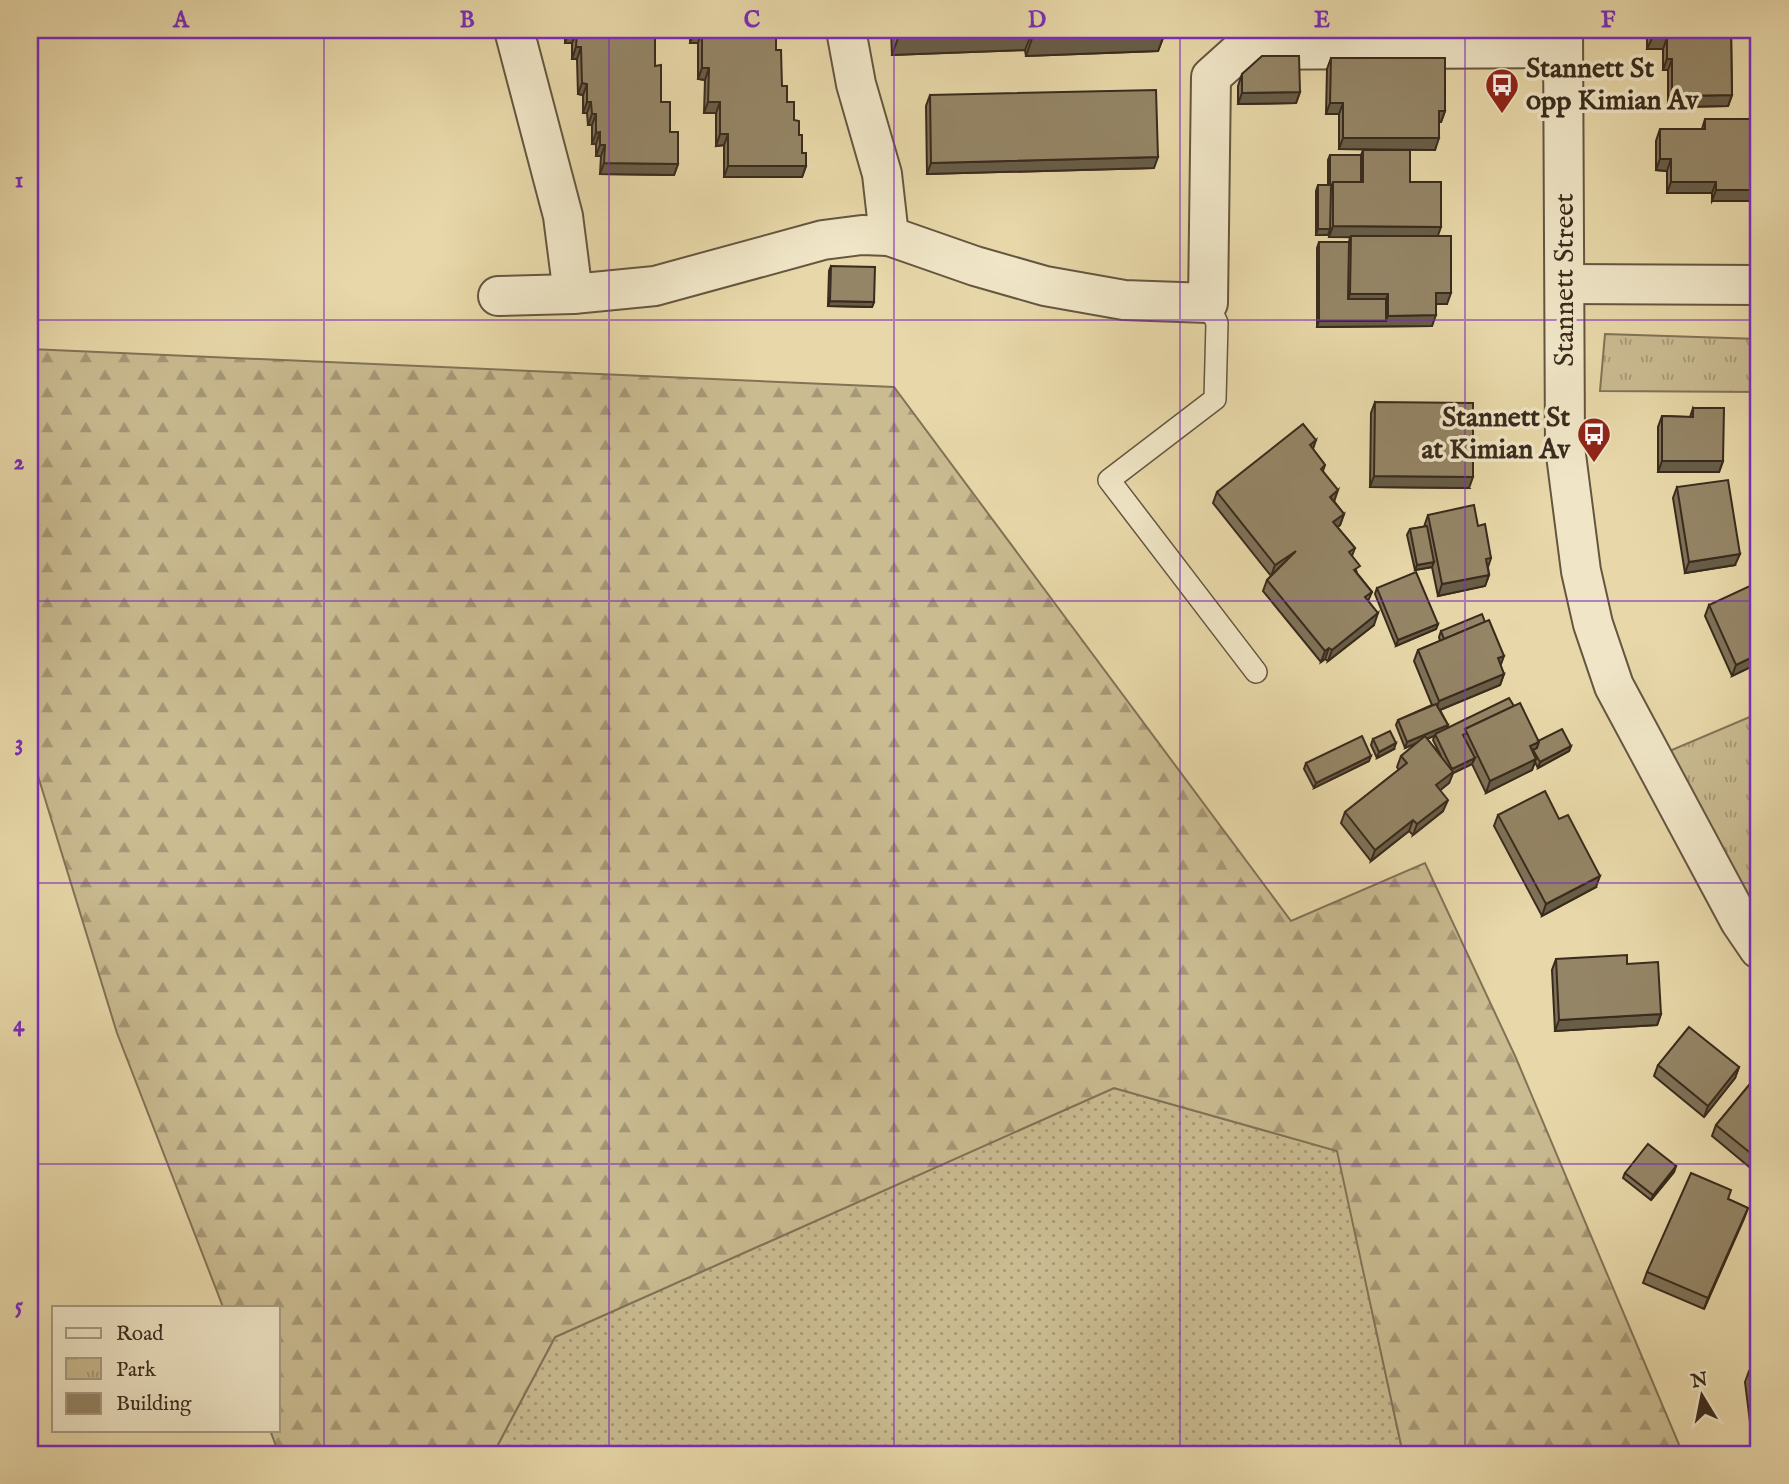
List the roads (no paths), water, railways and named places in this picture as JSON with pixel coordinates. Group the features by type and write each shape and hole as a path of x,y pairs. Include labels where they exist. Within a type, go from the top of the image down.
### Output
{"street":[{"path":"514,30 563,216 573,294"},
{"path":"822,30 856,178 876,235"},
{"path":"846,30 856,84 882,174 876,235"},
{"path":"498,296 573,294 655,286 823,240 876,235 1045,286 1124,300 1208,303 1211,77 1241,50 1563,39"},
{"name":"Stannett Street","path":"1563,39 1565,447 1571,508 1592,624 1614,686 1635,728 1740,921 1759,949"},
{"path":"1566,284 1759,285"}],"lane":[{"path":"1208,303 1217,323 1215,399 1109,480 1256,672"}],"place":[{"name":"Stannett St opp Kimian Av","path":"1502,115"},
{"name":"Stannett St at Kimian Av","path":"1594,464"}]}
